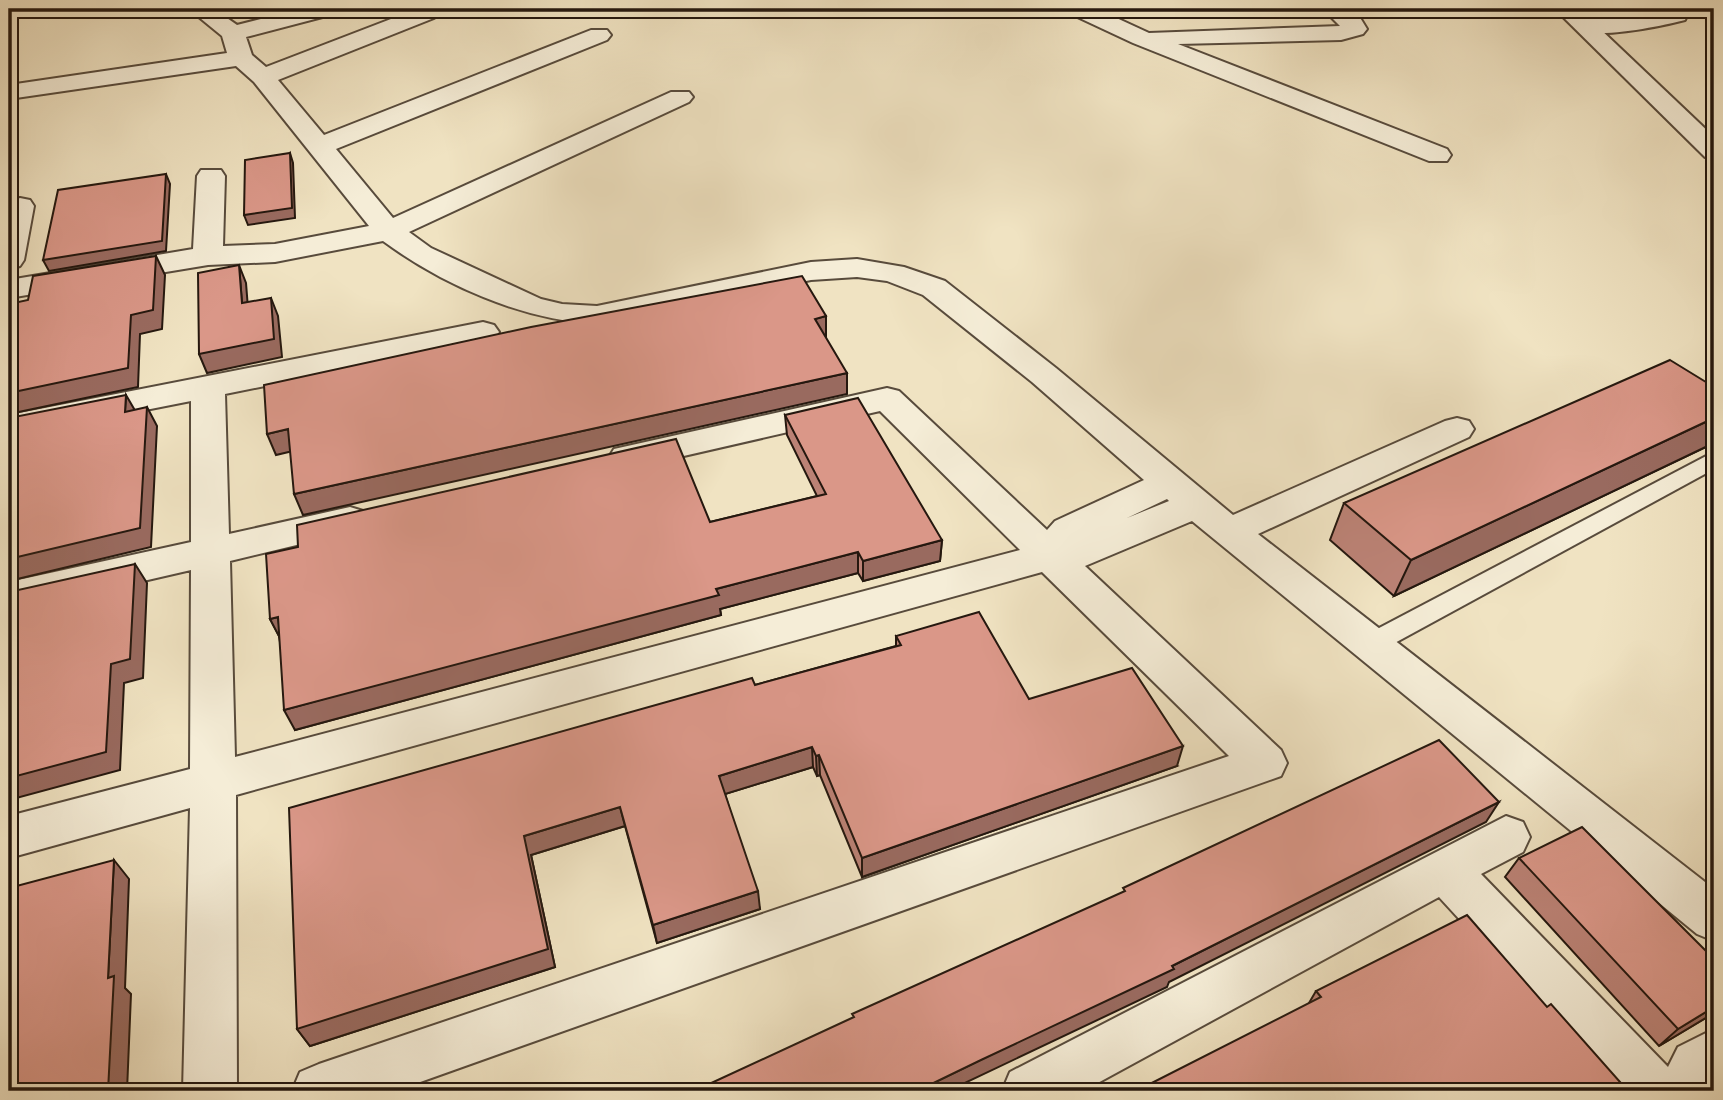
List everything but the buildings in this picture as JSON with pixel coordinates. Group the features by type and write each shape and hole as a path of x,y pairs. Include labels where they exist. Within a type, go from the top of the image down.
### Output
{"street":[{"path":"201,9 233,33 241,58 263,76 381,223 420,254 495,292 562,313 597,315 811,271 857,268 893,273 934,288 1044,374 1229,532 1714,918"},
{"path":"233,33 326,9"},
{"path":"1079,9 1141,38 1438,155"},
{"path":"1141,38 1341,33 1355,29 1351,21 1335,9"},
{"path":"1566,9 1714,151"},
{"path":"1585,26 1647,22 1677,15 1679,9"},
{"path":"263,76 426,13"},
{"path":"318,147 599,35"},
{"path":"9,93 241,58"},
{"path":"9,289 208,256 275,253 381,223 680,97"},
{"path":"208,256 211,176"},
{"path":"9,260 20,206"},
{"path":"9,426 483,332"},
{"path":"208,387 213,782 210,1091"},
{"path":"319,1091 1265,763 887,399 588,466"},
{"path":"1229,532 1457,429"},
{"path":"9,837 1049,556 1084,552 1184,493"},
{"path":"9,597 384,512"},
{"path":"1029,1091 1506,837"},
{"path":"1446,871 1654,1091"},
{"path":"1685,1091 1697,1066 1714,1056"}],"lane":[{"path":"1371,644 1710,461"}]}
